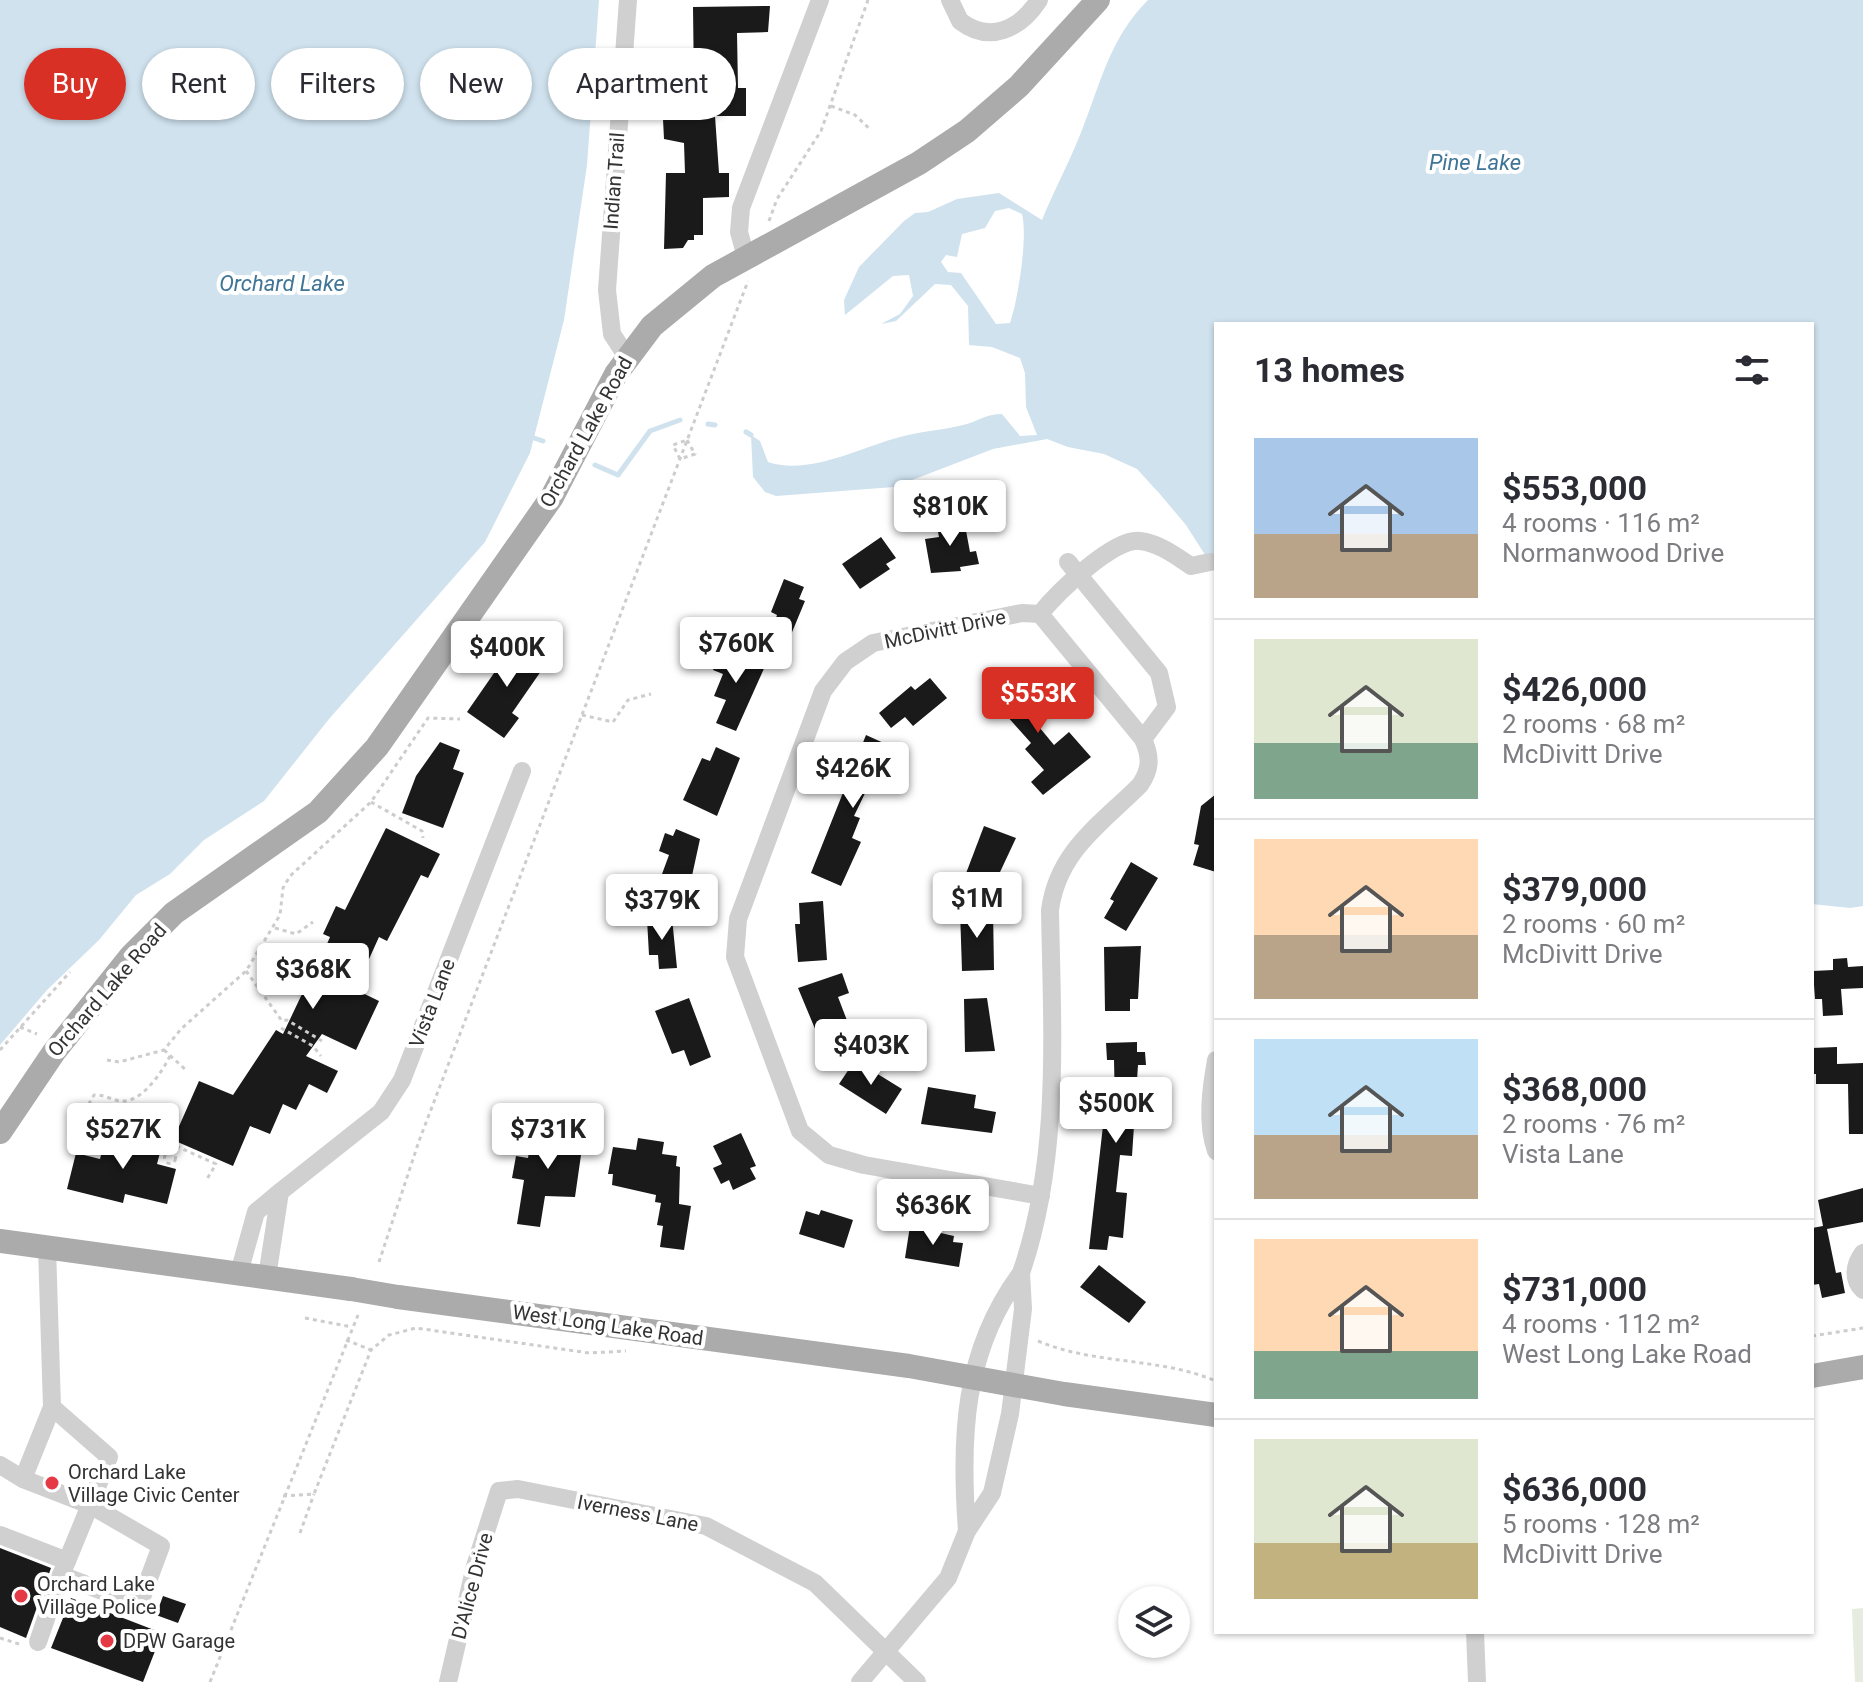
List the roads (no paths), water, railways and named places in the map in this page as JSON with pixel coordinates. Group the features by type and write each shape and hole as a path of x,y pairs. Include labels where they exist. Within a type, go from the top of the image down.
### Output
{"main road":[{"name":"Orchard Lake Road","path":"0,1132 45,1063 131,956 174,913 318,812 377,747 552,497 627,357 677,303 751,263 967,131 1019,86 1098,0"},
{"name":"West Long Lake Road","path":"0,1241 1015,1383 1214,1415"},
{"path":"1814,1376 1863,1367"}],"street":[{"name":"Indian Trail","path":"627,357 614,341 607,290 628,0"},
{"path":"751,263 739,232 741,208 820,0"},
{"path":"950,0 960,21 970,28 991,33 1017,25 1039,0"},
{"path":"860,1682 948,1578 967,1531 992,1493 1015,1383 1020,1338 1021,1273 1041,1196 1053,1094 1050,910 1054,886 1064,862 1140,785 1148,773 1150,754 1143,739 1040,614 1074,569 1126,542 1139,540 1191,566 1210,562"},
{"path":"1074,569 1159,673 1167,707 1143,739"},
{"name":"McDivitt Drive","path":"1040,614 1022,613 873,643 845,662 823,691 743,905 738,919 735,957 800,1131 829,1155 864,1165 1041,1196"},
{"name":"Vista Lane","path":"239,1273 252,1221 265,1201 381,1112 402,1080 522,771"},
{"path":"1214,1071 1211,1088 1214,1146"},
{"path":"267,1277 280,1192"},
{"path":"252,1221 277,1226"},
{"path":"23,1479 52,1407 47,1247"},
{"path":"1863,1253 1856,1263 1863,1290"},
{"path":"967,1531 965,1455 967,1408 973,1377 979,1349 998,1304 1021,1273"},
{"path":"38,1642 109,1457 52,1407"},
{"path":"0,1465 23,1479 90,1505 161,1546 139,1605 0,1535"},
{"name":"Iverness Lane","path":"499,1491 518,1489 706,1526 815,1583 917,1682"},
{"name":"D'Alice Drive","path":"448,1682 475,1566 499,1491"},
{"path":"1475,1634 1477,1682"}],"water":[{"name":"Orchard Lake","path":"0,0 599,0 596,48 548,48 548,120 590,120 587,165 564,320 530,453 485,542 329,719 264,801 204,840 170,874 136,895 99,940 47,990 0,1045"},
{"name":"Pine Lake","path":"1148,0 1863,0 1863,906 1850,908 1814,904 1814,322 1214,322 1214,569 1186,525 1137,469 1104,454 1047,439 993,449 894,487 776,496 765,492 753,477 751,435 760,441 768,462 800,465 818,463 900,437 959,426 997,414 1002,414 1020,436 1037,435 1026,407 1025,373 1020,358 992,347 969,345 968,306 951,285 935,284 896,321 881,324 900,314 913,296 909,275 893,276 845,315 844,300 859,267 915,213 928,212 957,199 999,193 1042,220 1077,142 1108,61 1124,30","holes":["1009,208 1022,214 1024,225 1019,284 1010,323 996,324 961,273 948,272 941,262 946,255 957,257 962,234 985,228 995,211"]}],"waterway":[{"path":"595,465 618,475 650,431 680,420"},
{"path":"708,424 715,425"},
{"path":"746,432 751,435"},
{"path":"534,438 543,441"}],"place":[{"name":"Orchard Lake Village Civic Center","path":"52,1483"},
{"name":"Orchard Lake Village Police","path":"21,1596"},
{"name":"DPW Garage","path":"107,1641"}]}
